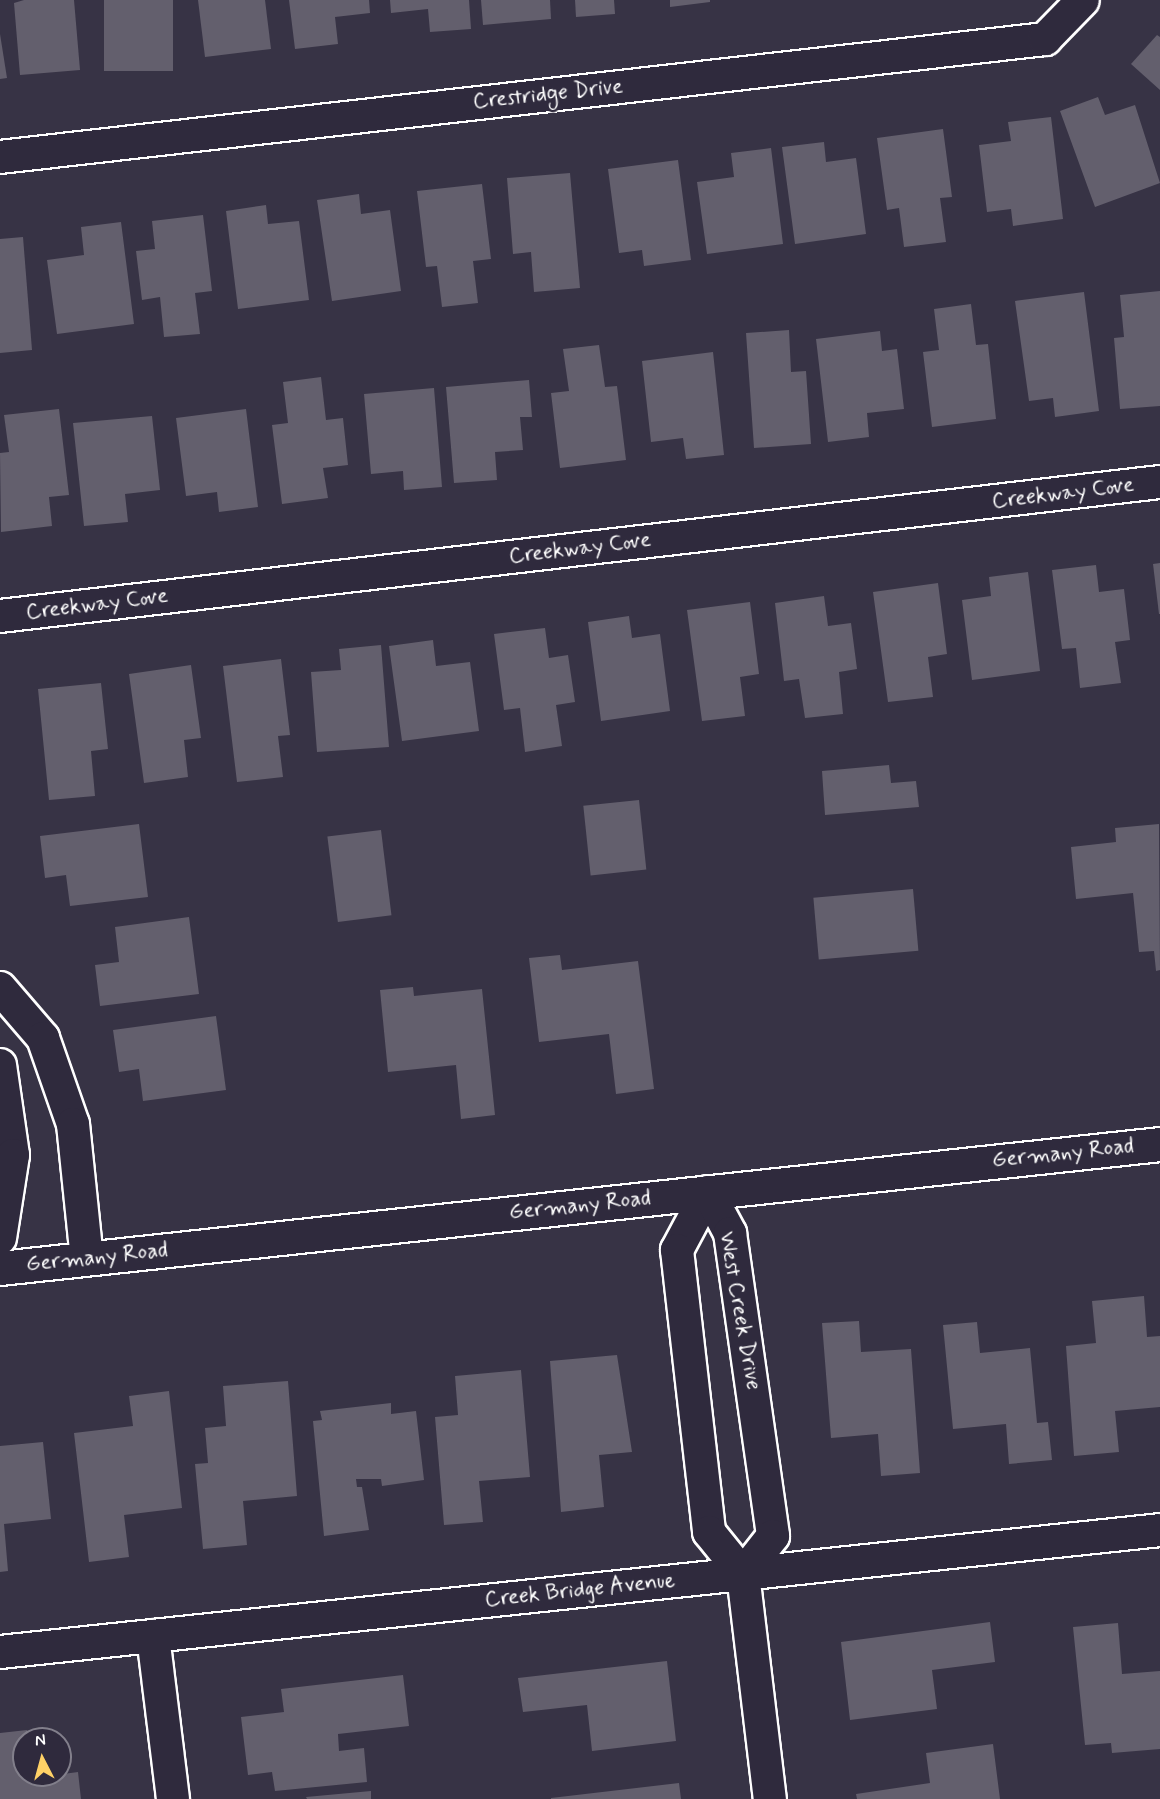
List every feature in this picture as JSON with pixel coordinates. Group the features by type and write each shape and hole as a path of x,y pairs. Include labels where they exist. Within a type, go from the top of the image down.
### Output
{"main road":[{"name":"Germany Road","path":"0,1268 1160,1144"}],"street":[{"name":"Crestridge Drive","path":"0,157 1044,39 1083,2"},
{"name":"Creekway Cove","path":"0,616 1160,483"},
{"path":"0,988 43,1038 73,1124 87,1259"},
{"path":"0,1065 13,1155 0,1238"},
{"name":"West Creek Drive","path":"708,1192 730,1233 773,1536 743,1574 709,1532 677,1250 708,1192"},
{"name":"Creek Bridge Avenue","path":"0,1652 1160,1530"},
{"path":"743,1574 770,1799"},
{"path":"153,1636 173,1799"}],"building":[{"path":"24,0 74,0 80,70 20,75 14,3"},
{"path":"104,0 173,0 173,71 104,71"},
{"path":"198,0 265,0 271,49 205,57"},
{"path":"289,0 369,0 370,13 335,17 338,44 295,49"},
{"path":"390,0 469,0 471,29 430,32 428,9 391,13"},
{"path":"481,0 550,0 551,19 483,25"},
{"path":"575,0 614,0 615,14 576,17"},
{"path":"670,0 710,0 710,2 670,7"},
{"path":"0,34 7,78 0,79"},
{"path":"1157,35 1160,37 1160,90 1131,64"},
{"path":"1098,97 1105,115 1135,105 1160,183 1095,207 1060,111"},
{"path":"1051,117 1063,219 1013,226 1011,209 987,212 979,145 1011,141 1008,122"},
{"path":"943,129 952,197 940,198 946,242 904,247 899,208 887,210 877,138"},
{"path":"824,142 826,162 856,158 866,234 795,244 782,147"},
{"path":"771,148 783,244 707,254 697,182 734,177 731,153"},
{"path":"678,160 691,260 644,266 642,250 619,253 608,169"},
{"path":"570,173 580,288 534,292 531,252 513,254 507,178"},
{"path":"482,184 491,259 473,261 478,303 442,307 437,266 426,267 417,191"},
{"path":"359,194 361,214 390,210 401,291 332,301 317,200"},
{"path":"266,205 268,224 299,221 309,300 238,309 226,211"},
{"path":"203,215 212,291 195,293 200,334 164,337 160,297 142,300 136,251 155,249 152,221"},
{"path":"121,222 134,324 57,334 47,260 84,255 81,227"},
{"path":"23,237 32,350 0,353 0,239"},
{"path":"1160,291 1160,406 1120,409 1114,338 1124,337 1120,295"},
{"path":"1084,292 1099,411 1055,417 1053,398 1029,401 1015,301"},
{"path":"971,304 976,345 988,344 996,419 932,427 923,352 939,350 934,309"},
{"path":"789,330 791,372 806,371 811,444 754,448 746,333"},
{"path":"880,331 882,351 897,349 904,409 867,413 869,437 828,442 816,339"},
{"path":"599,345 605,387 617,386 626,460 560,468 551,393 569,391 563,349"},
{"path":"713,352 724,455 686,459 683,438 651,442 642,361"},
{"path":"321,377 326,420 343,418 348,465 323,468 328,498 282,504 272,425 288,423 283,382"},
{"path":"529,380 532,417 520,417 523,450 495,452 497,480 454,483 446,387"},
{"path":"434,388 442,487 404,490 403,471 371,474 364,394"},
{"path":"59,409 69,495 49,497 52,526 1,532 0,453 9,452 4,415"},
{"path":"246,409 258,507 219,512 217,492 186,496 176,418"},
{"path":"152,416 160,490 125,494 128,522 84,526 73,423"},
{"path":"1160,563 1160,614 1159,614 1153,564"},
{"path":"1096,565 1099,592 1124,589 1130,640 1115,642 1121,683 1080,688 1076,648 1062,649 1052,570"},
{"path":"1028,572 1040,671 972,680 962,600 991,596 989,577"},
{"path":"938,583 947,654 928,657 933,697 888,702 873,592"},
{"path":"824,596 828,626 851,623 857,669 839,672 843,714 805,718 799,679 784,681 775,603"},
{"path":"750,602 759,674 740,677 745,716 702,721 687,610"},
{"path":"629,616 632,638 660,634 670,711 601,721 588,622"},
{"path":"545,628 549,658 568,655 575,702 556,705 562,746 525,752 520,708 504,710 494,634"},
{"path":"433,640 436,666 470,662 479,731 402,741 389,646"},
{"path":"381,645 389,747 317,752 311,672 341,670 339,649"},
{"path":"281,659 290,735 278,736 283,777 237,782 223,666"},
{"path":"191,665 201,738 184,740 188,777 144,783 129,674"},
{"path":"101,683 108,749 91,751 95,796 49,800 38,689"},
{"path":"889,765 891,783 916,781 919,807 825,815 822,771"},
{"path":"639,800 646,870 591,875 583,806"},
{"path":"139,824 148,897 70,906 66,875 45,878 40,836"},
{"path":"1159,824 1160,970 1156,971 1154,951 1139,952 1133,893 1076,899 1071,847 1116,842 1115,828"},
{"path":"381,830 391,915 338,922 327,837"},
{"path":"913,889 918,951 819,959 813,898"},
{"path":"189,917 199,994 100,1006 95,965 119,962 115,927"},
{"path":"560,955 562,970 638,961 654,1089 616,1094 609,1034 539,1042 529,958"},
{"path":"413,987 414,996 482,989 495,1115 461,1119 456,1065 388,1072 380,990"},
{"path":"216,1016 226,1090 143,1101 139,1069 119,1072 113,1030"},
{"path":"1144,1296 1147,1337 1160,1336 1160,1407 1115,1411 1119,1452 1074,1456 1066,1346 1096,1343 1092,1301"},
{"path":"859,1321 861,1352 911,1349 920,1473 881,1476 878,1434 831,1438 822,1323"},
{"path":"977,1322 980,1353 1030,1348 1037,1423 1048,1422 1052,1460 1009,1464 1006,1424 953,1429 943,1325"},
{"path":"617,1355 632,1452 599,1455 604,1507 561,1512 550,1361"},
{"path":"521,1370 530,1477 479,1481 483,1522 444,1525 435,1417 458,1415 455,1376"},
{"path":"288,1381 297,1496 243,1501 247,1545 203,1549 195,1464 208,1463 205,1428 226,1426 223,1386"},
{"path":"169,1391 182,1508 124,1515 129,1557 89,1562 74,1433 133,1426 129,1396"},
{"path":"391,1403 391,1414 416,1411 424,1480 382,1486 381,1479 356,1479 357,1487 362,1487 369,1530 324,1536 313,1421 322,1420 320,1411"},
{"path":"43,1442 51,1519 4,1524 8,1571 0,1572 0,1446"},
{"path":"990,1622 995,1662 932,1670 937,1709 850,1720 841,1642"},
{"path":"1118,1623 1122,1674 1160,1671 1160,1749 1112,1753 1111,1743 1085,1745 1073,1627"},
{"path":"667,1661 676,1741 592,1751 587,1705 523,1712 518,1678"},
{"path":"403,1675 409,1726 338,1734 339,1751 364,1748 367,1782 275,1791 272,1772 248,1775 241,1717 284,1712 281,1689"},
{"path":"12,1732 12,1787 72,1787 72,1773 78,1772 81,1799 0,1799 0,1733"},
{"path":"993,1744 1000,1799 857,1799 856,1794 930,1783 926,1753"},
{"path":"679,1783 681,1799 551,1799 551,1798"},
{"path":"371,1791 371,1799 307,1799 306,1797"}]}
